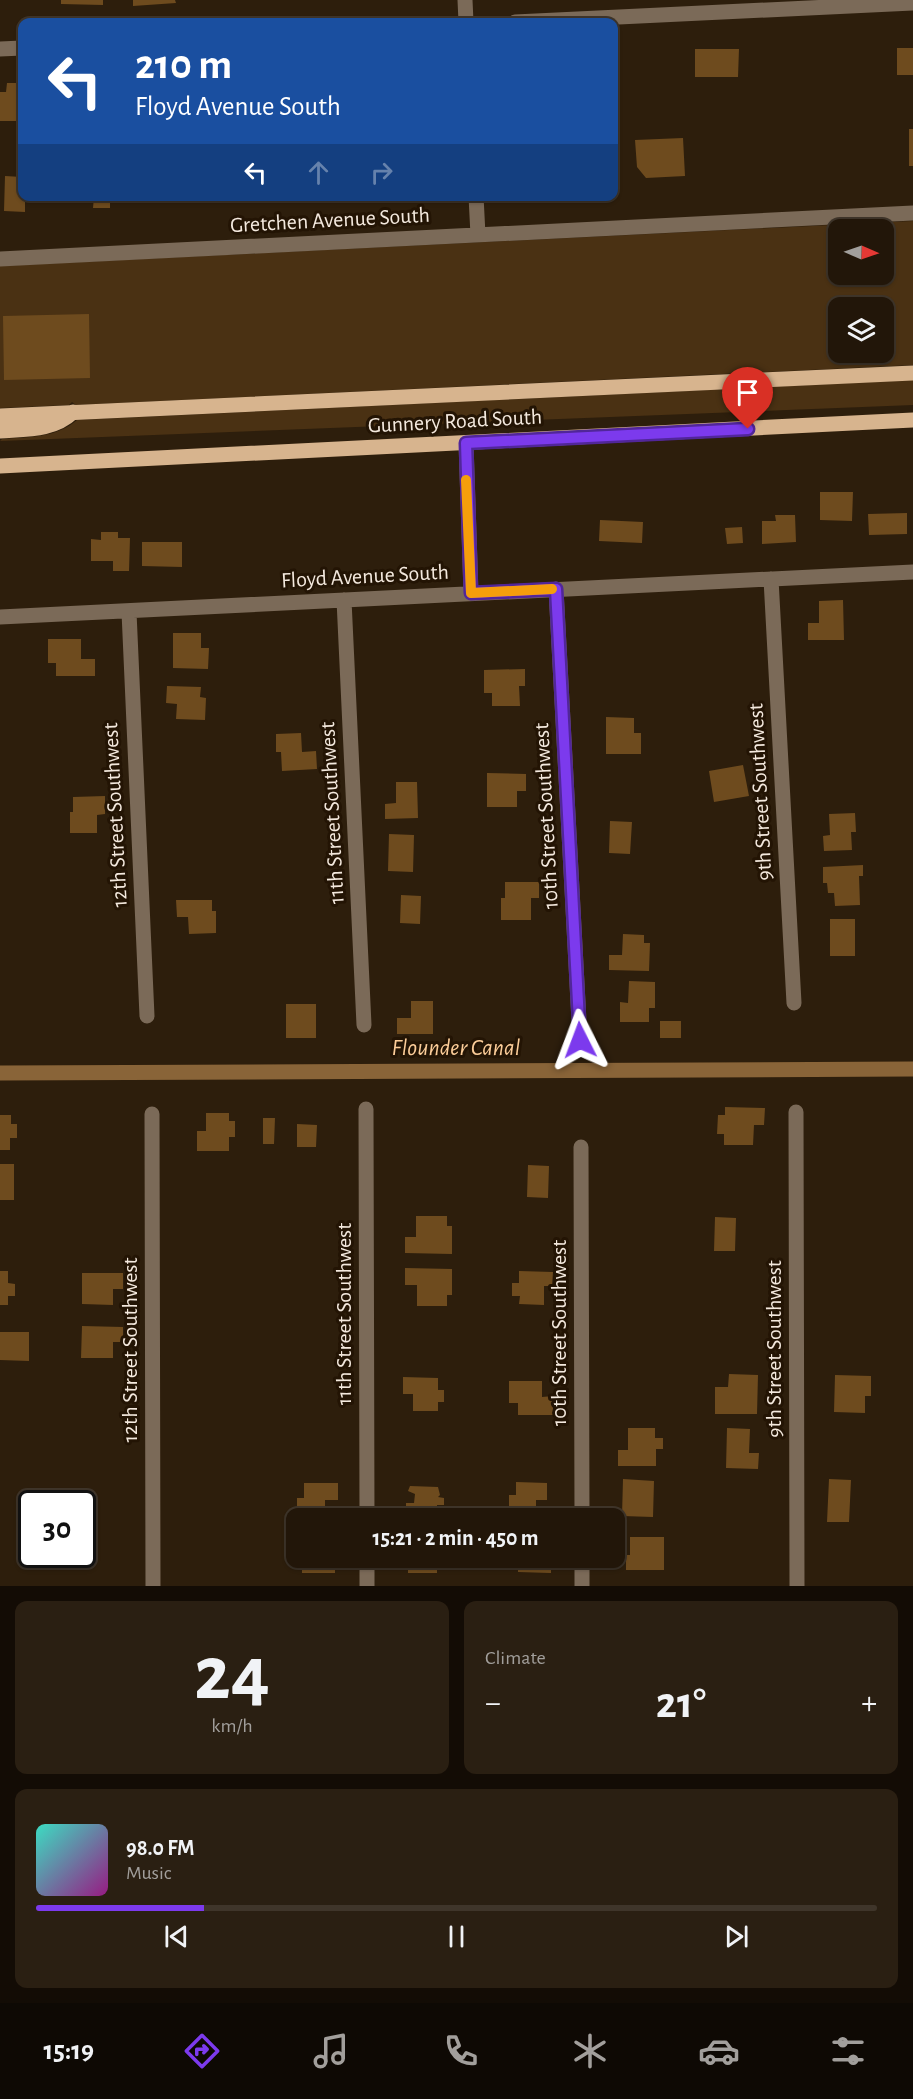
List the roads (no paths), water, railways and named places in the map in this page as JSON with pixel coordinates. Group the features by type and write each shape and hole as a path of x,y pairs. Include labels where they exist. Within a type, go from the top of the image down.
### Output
{"main road":[{"name":"Gunnery Road South","path":"0,416 913,373"},
{"path":"0,431 45,428 64,420 73,412"},
{"name":"Gunnery Road South","path":"0,466 913,420"}],"street":[{"path":"465,0 466,18"},
{"path":"599,18 913,3"},
{"path":"0,49 18,48"},
{"path":"476,201 478,235"},
{"name":"Gretchen Avenue South","path":"0,259 913,213"},
{"path":"466,443 471,593"},
{"name":"Floyd Avenue South","path":"0,617 913,572"},
{"name":"9th Street Southwest","path":"771,579 794,1003"},
{"name":"10th Street Southwest","path":"556,589 580,1040"},
{"name":"11th Street Southwest","path":"344,600 364,1025"},
{"name":"12th Street Southwest","path":"129,612 147,1016"},
{"name":"11th Street Southwest","path":"366,1109 367,1508"},
{"name":"9th Street Southwest","path":"796,1112 797,1586"},
{"name":"12th Street Southwest","path":"152,1114 153,1586"},
{"name":"10th Street Southwest","path":"581,1148 582,1508"},
{"path":"367,1568 367,1586"},
{"path":"582,1568 582,1586"}],"waterway":[{"name":"Flounder Canal","path":"0,1073 913,1069"}]}
